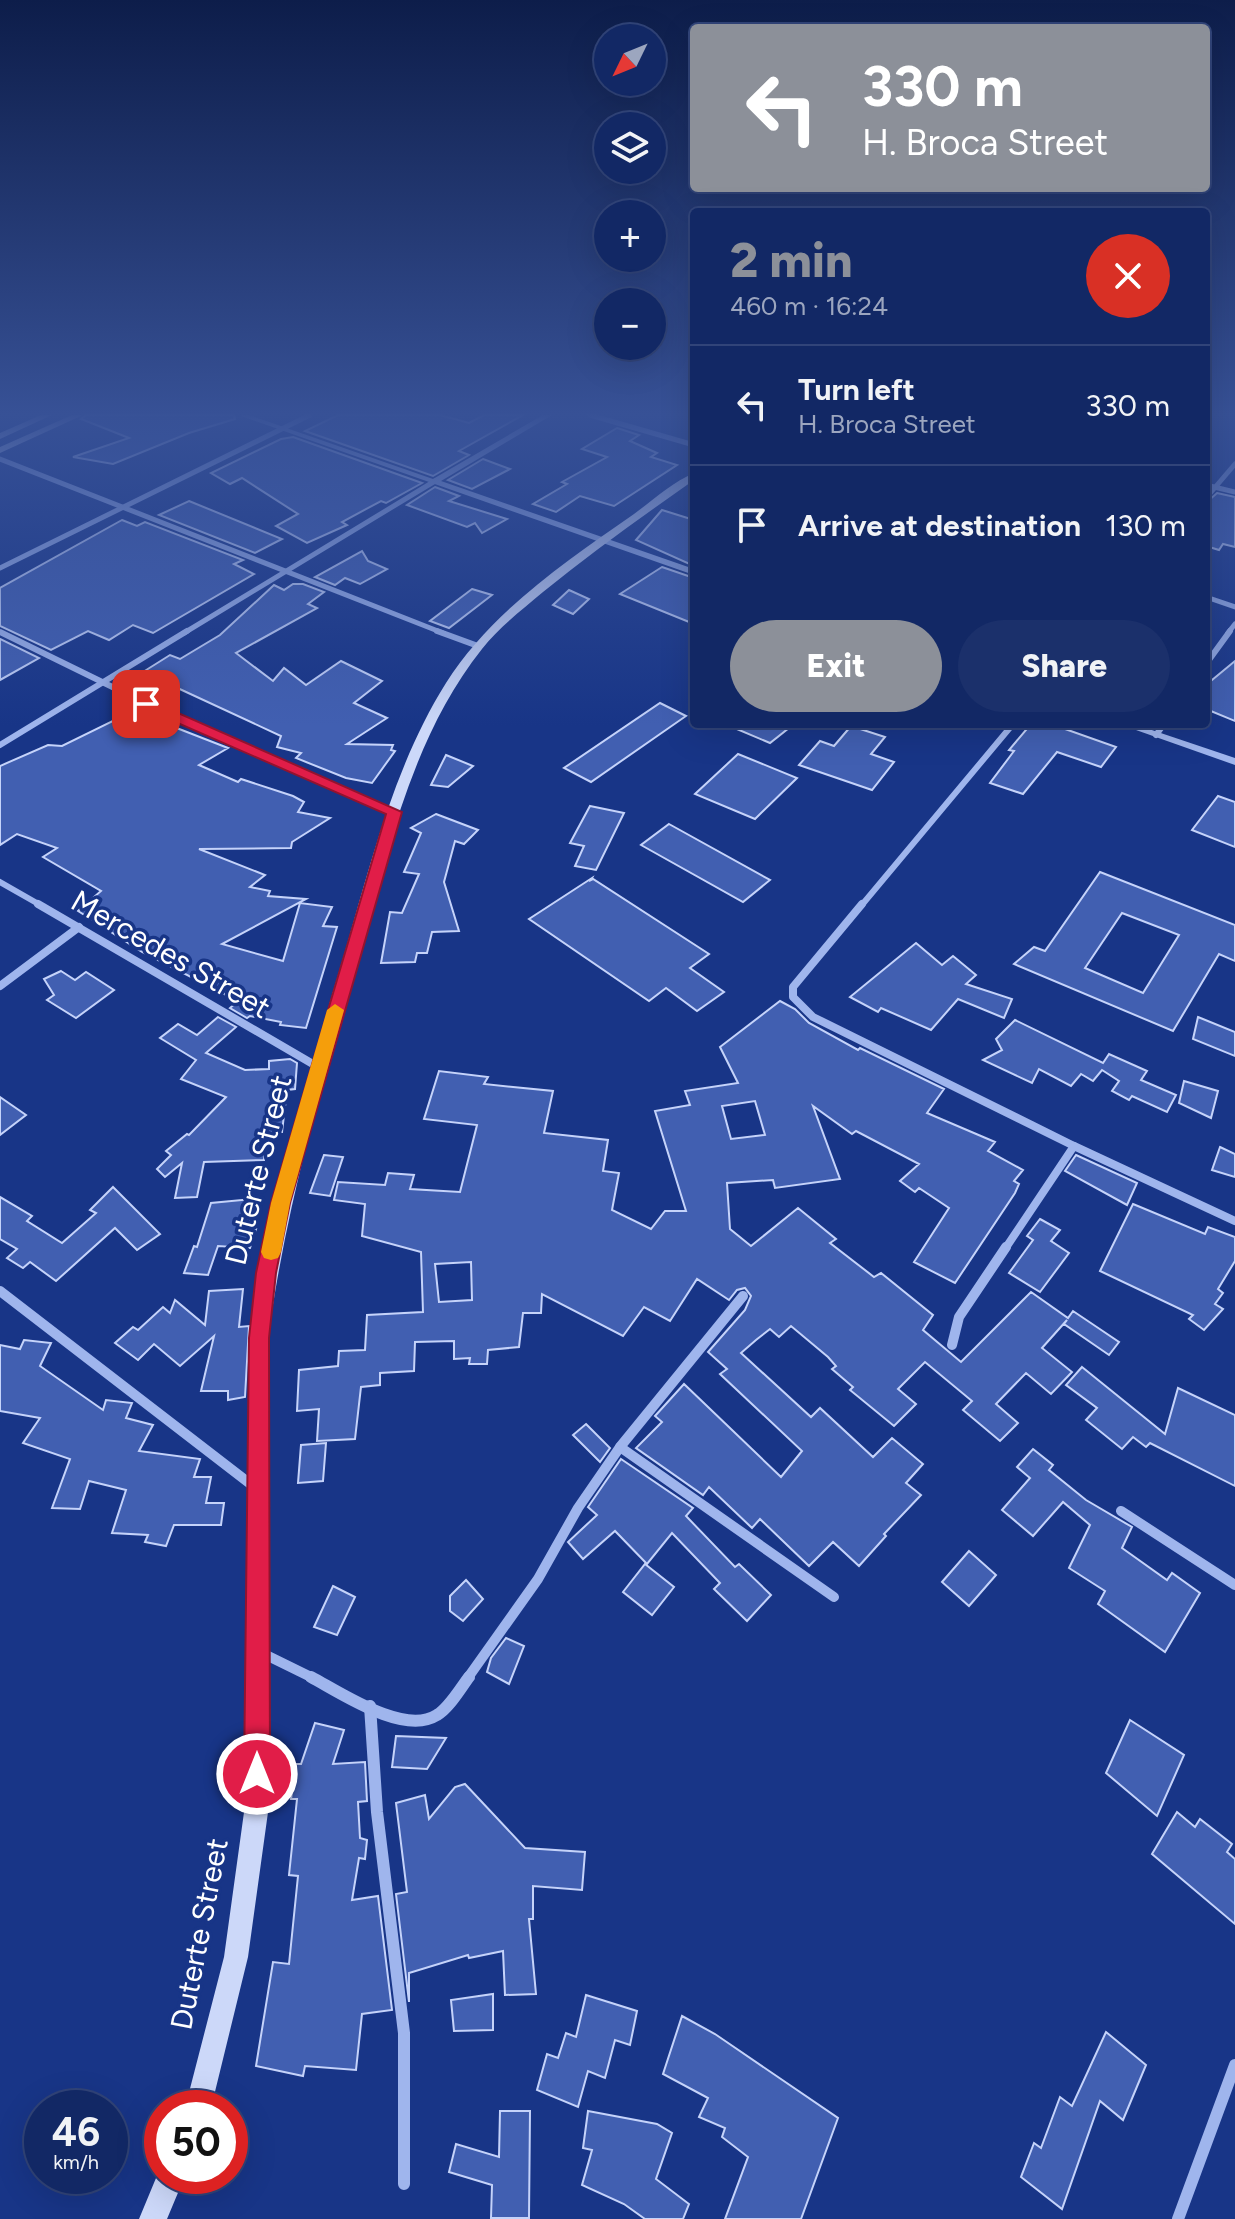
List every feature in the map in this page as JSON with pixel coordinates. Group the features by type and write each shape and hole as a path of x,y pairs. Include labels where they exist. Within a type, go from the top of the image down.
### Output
{"main road":[{"name":"Duterte Street","path":"203,2090 236,1957 257,1805 259,1338 266,1273 280,1203 394,812 435,714 478,646 515,610 633,519"},
{"path":"153,2219 163,2194"}],"street":[{"path":"0,568 101,519"},
{"path":"152,519 284,574 478,646"},
{"path":"0,745 374,519"},
{"path":"544,519 690,571"},
{"path":"1210,598 1235,607"},
{"path":"1210,658 1235,624"},
{"path":"0,632 190,725 394,812"},
{"path":"1010,728 793,987 793,997 813,1017 1074,1146 1235,1221"},
{"path":"1136,728 1235,762"},
{"path":"1156,735 1161,728"},
{"name":"Mercedes Street","path":"0,882 318,1067"},
{"path":"0,986 79,927"},
{"path":"952,1345 959,1317 1074,1146"},
{"path":"0,1291 258,1490"},
{"path":"257,1651 389,1717 420,1721 438,1715 456,1696 530,1591 578,1508 620,1447 743,1296"},
{"path":"620,1447 834,1597"},
{"path":"1121,1511 1235,1585"},
{"path":"370,1706 377,1812 404,2033 404,2184"},
{"path":"1178,2219 1235,2065"}],"building":[{"path":"168,519 232,519 282,539 255,553"},
{"path":"290,519 348,519 342,522 347,525 307,543 276,526"},
{"path":"444,519 507,519 482,533 475,523 467,527"},
{"path":"655,519 690,519 690,564 636,540"},
{"path":"1210,519 1235,519 1235,547 1223,544 1219,550 1210,547"},
{"path":"122,520 137,526 145,522 243,560 234,564 254,574 153,633 133,625 109,640 88,631 51,650 0,626 0,588"},
{"path":"362,551 368,561 387,569 360,584 345,578 335,585 315,577"},
{"path":"662,567 690,577 690,622 620,594"},
{"path":"293,584 303,584 324,592 308,604 317,608 236,653 273,681 284,668 306,685 341,661 382,681 354,703 387,718 347,744 393,745 391,750 395,751 372,783 346,778 296,758 301,753 277,747 281,736 143,672 170,655 180,659 220,635 274,585 284,590"},
{"path":"472,589 492,595 449,628 430,621"},
{"path":"569,590 589,599 573,614 553,605"},
{"path":"0,639 39,658 0,680"},
{"path":"1235,661 1235,721 1210,711 1210,682"},
{"path":"660,703 686,716 591,782 564,768"},
{"path":"133,711 228,748 199,765 238,782 241,779 293,796 304,802 298,812 330,818 292,842 291,848 199,849 265,875 250,887 270,891 268,896 306,899 222,944 283,961 300,903 332,907 323,926 337,927 306,1028 280,1025 281,1022 250,1016 247,1018 230,1008 238,1001 142,952 78,911 101,891 43,857 57,848 17,834 0,845 0,766 48,745 62,746"},
{"path":"734,728 789,728 770,743"},
{"path":"849,728 857,728 885,737 871,754 894,762 872,790 799,765 820,741 834,746"},
{"path":"1028,728 1062,728 1116,747 1101,767 1057,752 1023,794 990,783 1014,751 1009,750"},
{"path":"738,754 797,778 755,819 695,794"},
{"path":"446,755 473,766 448,787 431,785"},
{"path":"1218,796 1235,802 1235,847 1192,830"},
{"path":"590,806 624,813 596,870 575,866 584,846 570,843"},
{"path":"436,814 478,830 464,844 455,841 444,882 459,931 432,932 427,953 417,953 415,962 381,963 390,912 402,913 419,874 404,872 421,833 411,828"},
{"path":"669,824 770,880 743,902 641,845"},
{"path":"1100,872 1235,925 1235,961 1219,954 1173,1031 1014,964 1034,947 1045,951","holes":["1122,913 1179,935 1143,993 1085,968"]},
{"path":"592,878 709,954 690,968 724,992 697,1011 666,988 649,1001 529,919"},
{"path":"916,943 942,965 953,956 976,975 966,984 1012,999 1004,1018 958,999 931,1030 881,1008 878,1012 850,997"},
{"path":"61,971 75,980 86,972 114,990 76,1018 47,1000 54,995 44,979"},
{"path":"780,1001 795,1009 809,1023 858,1050 860,1048 944,1089 927,1113 995,1142 988,1151 1023,1170 1014,1181 1019,1184 1015,1193 955,1283 914,1262 949,1208 919,1188 915,1192 900,1181 919,1164 856,1131 852,1134 813,1106 840,1179 775,1188 773,1180 727,1183 730,1229 751,1246 798,1208 836,1239 830,1243 874,1277 881,1273 933,1315 923,1330 961,1362 1031,1292 1068,1318 1073,1311 1119,1342 1109,1355 1064,1324 1067,1320 1042,1348 1072,1372 1051,1394 1026,1373 996,1404 1018,1423 1000,1441 963,1410 972,1401 925,1362 898,1389 916,1404 894,1426 850,1390 853,1387 832,1369 836,1366 828,1357 791,1326 779,1337 770,1329 756,1340 741,1353 811,1417 820,1408 873,1457 892,1438 923,1464 906,1483 921,1495 859,1566 833,1542 809,1566 760,1519 752,1528 709,1487 703,1495 636,1448 662,1422 655,1416 684,1384 781,1477 802,1451 720,1374 727,1369 708,1352 745,1310 751,1296 745,1288 737,1290 729,1300 697,1279 670,1321 644,1307 623,1336 542,1294 541,1313 523,1313 519,1347 488,1350 487,1364 469,1364 470,1358 454,1359 454,1341 415,1342 414,1371 380,1373 380,1385 361,1387 355,1439 317,1441 319,1409 297,1411 299,1370 338,1366 339,1351 365,1350 367,1315 423,1312 421,1252 362,1236 365,1204 334,1200 338,1182 385,1185 388,1173 414,1175 410,1189 460,1192 477,1125 424,1119 439,1071 488,1077 484,1084 553,1091 544,1133 608,1140 603,1171 619,1173 612,1210 651,1229 665,1211 686,1211 655,1111 690,1105 685,1091 738,1083 720,1047","holes":["755,1101 765,1135 731,1139 722,1106","471,1262 472,1300 439,1302 435,1264"]},
{"path":"218,1017 236,1027 206,1053 245,1070 269,1069 269,1061 290,1059 297,1063 295,1089 287,1090 282,1132 268,1133 264,1160 204,1162 197,1197 175,1198 182,1163 165,1177 157,1169 171,1155 166,1151 189,1135 226,1097 181,1079 196,1060 160,1038 178,1024 197,1035"},
{"path":"1198,1017 1235,1032 1235,1056 1193,1039"},
{"path":"1015,1020 1103,1063 1109,1054 1147,1071 1141,1080 1176,1095 1167,1112 1132,1096 1129,1100 1112,1091 1119,1081 1102,1070 1093,1081 1081,1074 1071,1086 1039,1069 1032,1083 983,1060 1002,1050 996,1039"},
{"path":"1184,1081 1218,1091 1211,1118 1179,1103"},
{"path":"0,1097 26,1115 0,1135"},
{"path":"1220,1147 1235,1154 1235,1177 1212,1170"},
{"path":"324,1155 343,1157 330,1196 310,1193"},
{"path":"1076,1155 1137,1183 1127,1205 1065,1171"},
{"path":"113,1187 160,1234 137,1250 115,1228 56,1281 30,1262 23,1268 7,1258 17,1249 0,1239 0,1197 32,1216 27,1221 62,1243 96,1213 90,1210"},
{"path":"252,1199 249,1228 256,1229 250,1248 218,1246 208,1275 184,1273 194,1246 197,1247 211,1203"},
{"path":"1133,1204 1205,1234 1208,1227 1235,1237 1235,1261 1218,1289 1223,1293 1215,1304 1223,1309 1204,1330 1189,1319 1193,1315 1100,1271"},
{"path":"1040,1219 1060,1230 1051,1241 1069,1253 1040,1292 1009,1273 1033,1240 1027,1236"},
{"path":"243,1289 239,1327 249,1326 245,1397 228,1400 228,1391 201,1391 214,1336 180,1366 154,1344 138,1360 115,1343 133,1327 138,1330 163,1307 170,1313 175,1300 205,1325 209,1291"},
{"path":"24,1340 51,1343 40,1366 103,1410 106,1400 132,1403 126,1418 153,1425 139,1451 200,1459 194,1477 211,1477 206,1503 224,1503 221,1525 174,1525 166,1546 145,1542 148,1535 112,1533 126,1490 89,1481 80,1509 52,1508 70,1459 23,1443 40,1418 0,1411 0,1345 20,1349"},
{"path":"1082,1367 1165,1434 1178,1388 1235,1415 1235,1486 1150,1443 1146,1447 1133,1437 1122,1449 1086,1420 1097,1408 1066,1385"},
{"path":"586,1424 610,1448 600,1462 573,1435"},
{"path":"326,1443 323,1481 298,1483 301,1445"},
{"path":"1033,1449 1053,1465 1049,1470 1086,1500 1132,1527 1122,1548 1167,1580 1172,1573 1200,1593 1165,1652 1098,1604 1105,1591 1069,1568 1090,1525 1063,1502 1033,1536 1002,1510 1030,1478 1017,1467"},
{"path":"621,1459 693,1508 686,1516 735,1567 739,1564 771,1595 747,1621 714,1589 720,1583 672,1533 647,1564 615,1531 583,1559 568,1542 597,1515 588,1507"},
{"path":"969,1551 996,1575 969,1606 942,1582"},
{"path":"645,1564 674,1587 652,1615 623,1592"},
{"path":"466,1580 483,1599 463,1621 450,1611 450,1596"},
{"path":"333,1586 355,1597 337,1635 314,1627"},
{"path":"506,1638 524,1646 509,1684 487,1672 491,1658"},
{"path":"1130,1720 1184,1755 1157,1816 1106,1773"},
{"path":"315,1723 344,1730 333,1764 365,1762 367,1801 358,1802 360,1838 367,1840 365,1859 359,1858 352,1900 378,1896 392,2010 362,2014 356,2070 305,2066 303,2076 256,2066 273,1962 289,1964 298,1876 289,1875 297,1799 291,1799 296,1764 301,1764"},
{"path":"396,1736 446,1738 427,1769 392,1767"},
{"path":"465,1784 525,1848 585,1852 582,1890 533,1886 533,1919 529,1919 536,1994 505,1995 503,1951 469,1958 468,1955 409,1973 409,2002 396,1894 407,1892 396,1803 425,1795 429,1819 455,1787"},
{"path":"1177,1812 1195,1827 1200,1819 1232,1844 1227,1852 1235,1859 1235,1924 1152,1854"},
{"path":"493,1994 493,2030 454,2031 451,2000"},
{"path":"586,1995 637,2011 630,2045 615,2040 605,2078 588,2071 578,2107 537,2090 547,2054 558,2058 566,2033 576,2037"},
{"path":"682,2016 715,2034 838,2118 801,2219 725,2219 748,2157 722,2137 725,2128 699,2117 708,2098 663,2074"},
{"path":"1106,2032 1146,2065 1123,2120 1100,2101 1062,2209 1021,2177 1034,2143 1041,2148 1060,2097 1072,2106"},
{"path":"500,2111 530,2111 529,2218 491,2218 492,2185 449,2172 456,2144 499,2157"},
{"path":"588,2111 657,2124 672,2133 656,2179 689,2204 683,2219 645,2219 624,2204 582,2185 592,2150 583,2148"}],"slow traffic":[{"path":"271,1252 280,1203 335,1010"}],"route":[{"path":"146,704 394,812 280,1203 266,1273 259,1338 257,1774"}]}
